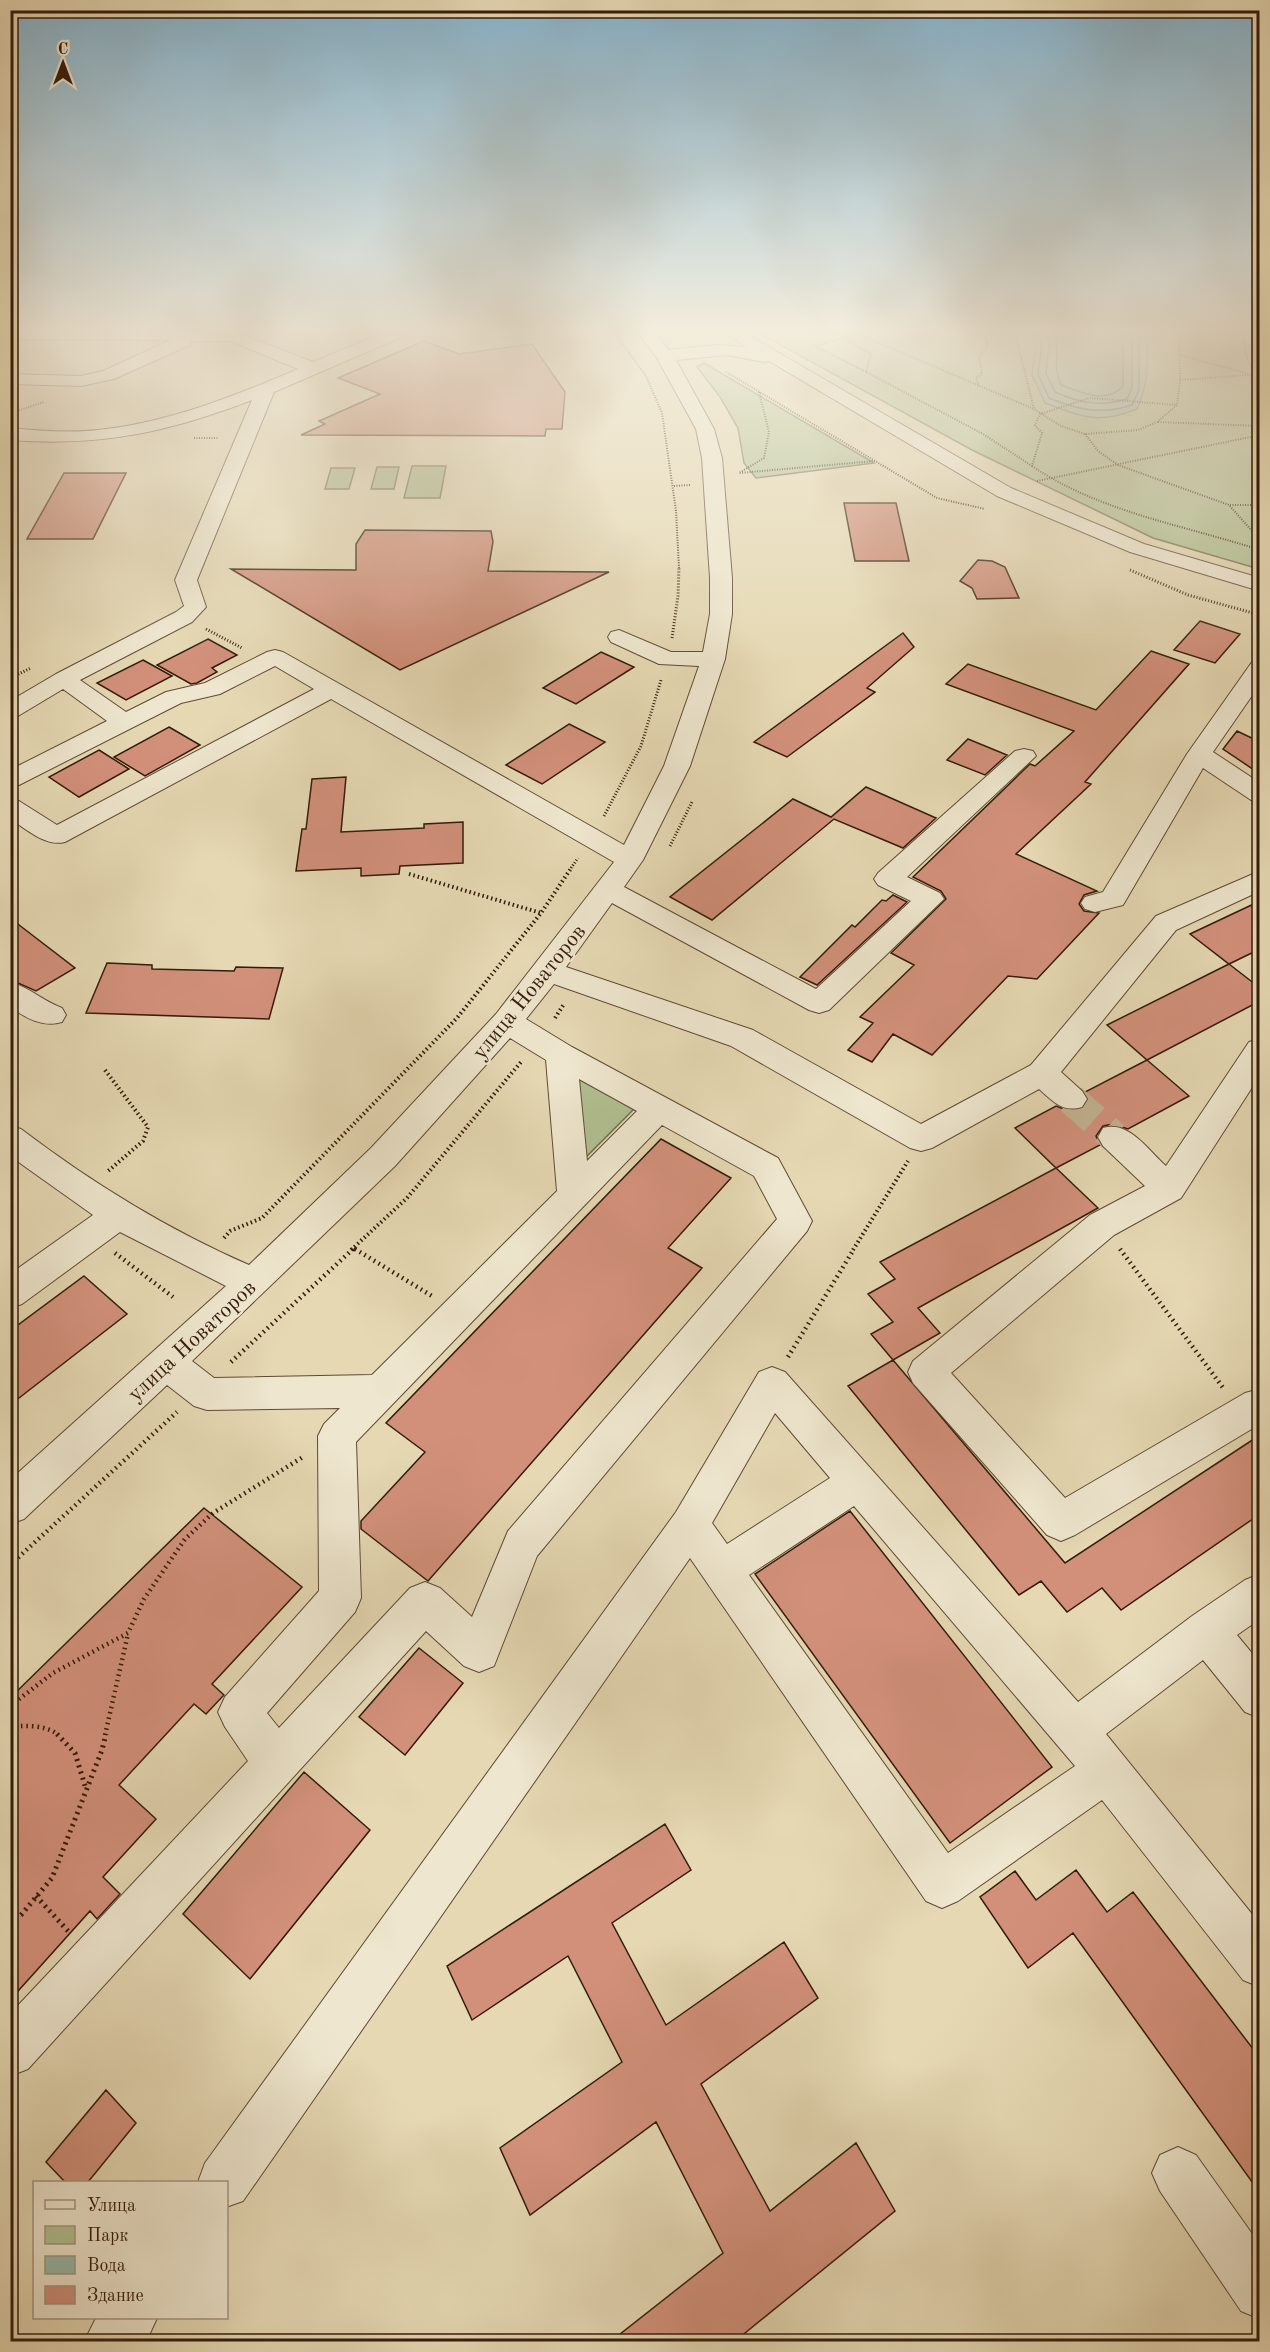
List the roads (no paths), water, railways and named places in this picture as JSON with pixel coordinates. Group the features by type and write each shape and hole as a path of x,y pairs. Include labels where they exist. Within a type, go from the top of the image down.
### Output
{"street":[{"path":"10,711 64,679 184,617 195,607 186,580 244,442"},
{"name":"улица Новаторов","path":"10,1506 253,1283 382,1157 507,1022 548,971 630,860 677,766 713,659 721,614 721,578 712,458 708,442"},
{"path":"918,442 1004,492 1137,548 1260,585"},
{"path":"619,637 667,659 713,659"},
{"path":"10,780 174,697 212,689 275,657 630,860"},
{"path":"1095,903 1113,899 1199,754 1260,667"},
{"path":"64,679 124,722"},
{"path":"10,807 56,836 331,689"},
{"path":"1199,754 1260,795"},
{"path":"609,890 819,1003 930,899 888,879 1024,756"},
{"path":"548,971 742,1038 921,1139 1042,1073 1166,923 1260,880"},
{"path":"10,992 36,1010 51,1015"},
{"path":"10,2051 425,1602 479,1651 522,1545 795,1221 766,1167 507,1022"},
{"path":"1251,1410 1061,1522 926,1372 1102,1225 1169,1189 1260,1050"},
{"path":"561,1054 574,1195"},
{"path":"1042,1073 1071,1099"},
{"path":"276,1762 240,1712 340,1598 337,1436 649,1119"},
{"path":"1114,1137 1169,1189"},
{"path":"21,1155 83,1191 118,1215 204,1261 253,1283"},
{"path":"10,1294 118,1215"},
{"path":"167,1363 207,1394 381,1391"},
{"path":"225,2181 690,1526 772,1383 1075,1731 1260,1963"},
{"path":"721,1570 858,1482"},
{"path":"690,1526 942,1885 1107,1770"},
{"path":"1075,1731 1207,1630 1260,1594"},
{"path":"1207,1630 1260,1697"},
{"path":"1178,2173 1260,2292"},
{"path":"112,2342 128,2319"}],"tunnel":[{"path":"1071,1099 1114,1137"}]}
